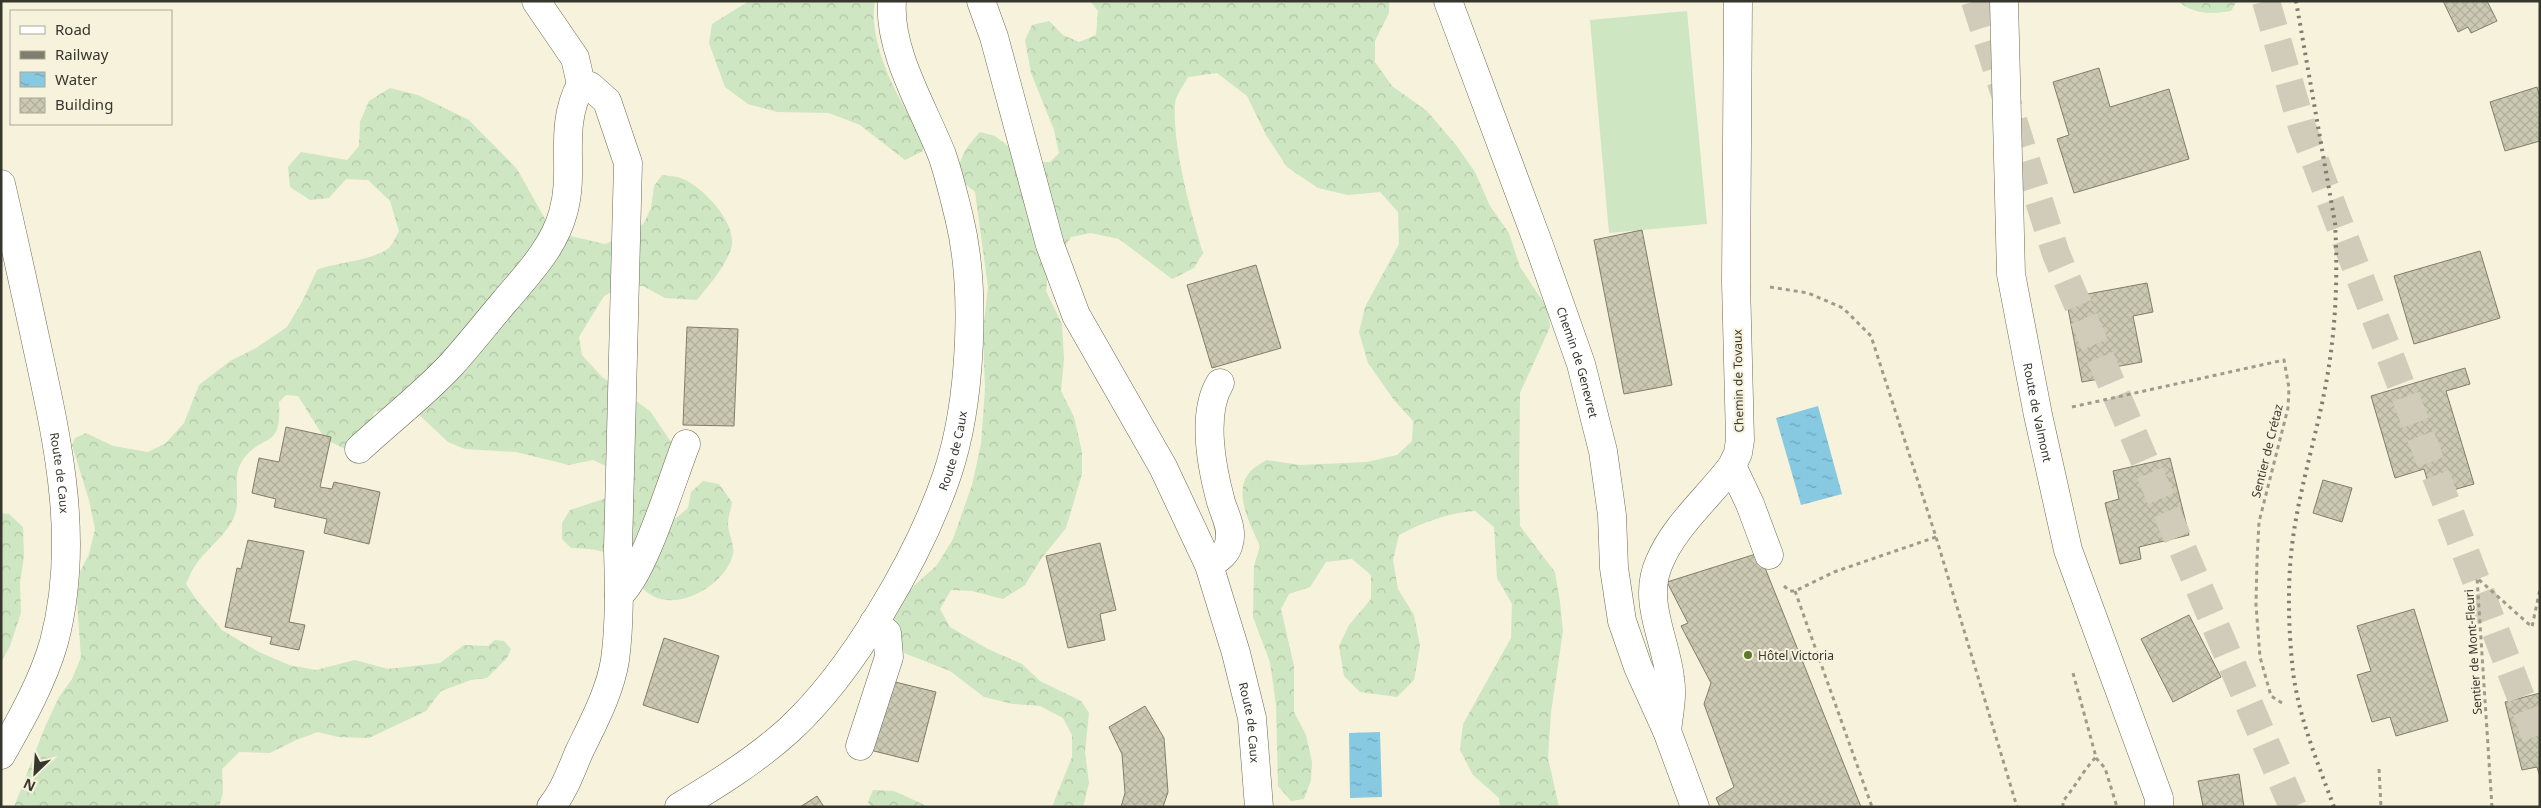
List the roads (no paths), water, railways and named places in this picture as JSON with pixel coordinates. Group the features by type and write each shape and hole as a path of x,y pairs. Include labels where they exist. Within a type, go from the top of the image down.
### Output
{"street":[{"path":"359,449 450,366 517,287 555,236 564,212 568,175 567,126 573,98 581,84 575,58 536,1"},
{"name":"Route de Caux","path":"679,807 753,759 789,729 818,700 874,622 902,575 947,475 960,426 969,321 967,276 960,220 942,157 898,46 893,21 892,1"},
{"name":"Route de Caux","path":"981,1 994,36 1050,245 1076,315 1163,467 1209,565 1236,653 1252,718 1259,807"},
{"name":"Chemin de Genevret","path":"1448,1 1581,364 1603,451 1612,515 1614,568 1622,621 1638,667 1667,731 1696,807"},
{"name":"Chemin de Tovaux","path":"1667,731 1672,694 1667,656 1654,610 1654,580 1660,559 1672,539 1732,466 1738,454 1740,440 1736,282 1738,1"},
{"name":"Route de Valmont","path":"2004,1 2011,274 2038,415 2068,550 2159,798 2159,807"},
{"path":"551,807 564,786 598,712 615,661 619,595 618,549 628,163 606,101 590,86 581,84"},
{"name":"Route de Caux","path":"1,184 54,424 65,488 67,531 66,570 54,644 34,692 1,755"},
{"path":"1209,565 1225,553 1230,542 1230,528 1214,475 1211,449 1210,411 1212,395 1220,383"},
{"path":"619,595 628,587 648,544 686,444"},
{"path":"1732,466 1750,504 1769,555"},
{"path":"860,746 889,657 887,633 874,622"}],"water":[{"path":"1818,406 1842,494 1801,505 1776,418"},
{"path":"1380,732 1382,797 1350,798 1349,733"}],"tunnel":[{"path":"1975,1 2056,254 2293,807"},
{"path":"2266,1 2302,127 2540,747"}],"railway":[{"path":"2296,1 2335,223 2336,281 2334,320 2327,378 2292,543 2289,579 2290,626 2292,662 2298,699 2308,736 2334,807"}],"place":[{"name":"Hôtel Victoria","path":"1748,655"}]}
